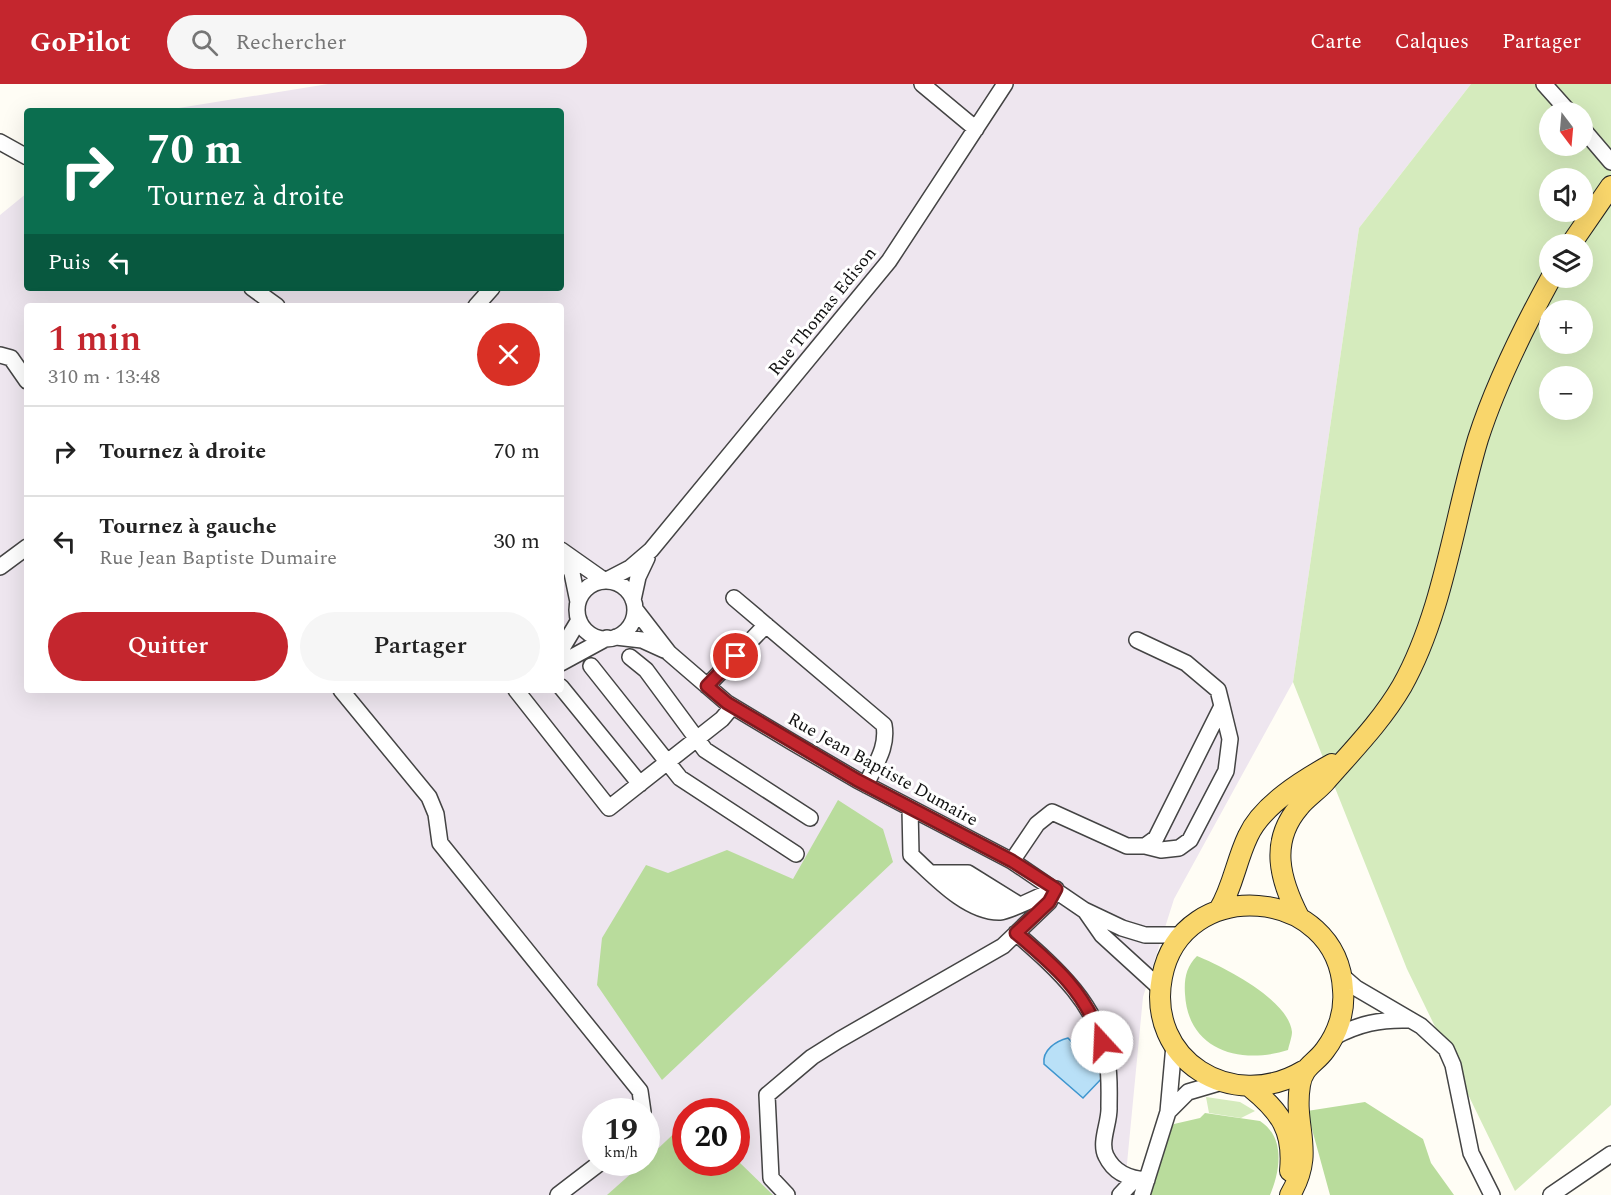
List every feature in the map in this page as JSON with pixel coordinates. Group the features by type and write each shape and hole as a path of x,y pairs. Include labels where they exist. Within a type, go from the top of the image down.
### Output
{"main road":[{"path":"1578,234 1611,186"},
{"path":"1299,917 1281,873 1279,858 1284,832 1299,807 1381,718 1414,660 1436,598 1479,437 1513,353 1546,288"},
{"path":"1219,910 1234,881 1248,834 1263,815 1316,773 1342,759"},
{"path":"1239,905 1280,908 1299,917 1326,942 1341,975 1343,1006 1334,1037 1315,1062 1303,1071 1278,1083 1250,1087 1222,1082 1195,1067 1174,1045 1162,1017 1160,987 1168,959 1184,935 1206,916 1239,905"},
{"path":"1289,1195 1301,1176 1304,1159 1299,1100 1303,1071"},
{"path":"1250,1087 1275,1109 1287,1129 1291,1157 1289,1195"}],"street":[{"path":"922,84 976,129"},
{"name":"Rue Thomas Edison","path":"605,581 630,568 651,549 889,261 1005,84"},
{"path":"1544,84 1560,102"},
{"path":"1593,141 1611,162"},
{"path":"0,142 24,155"},
{"path":"256,291 273,303"},
{"path":"479,303 489,291"},
{"path":"0,355 11,358 24,374"},
{"path":"0,567 24,549"},
{"name":"Rue Thomas Edison","path":"634,604 638,578 651,549"},
{"path":"564,552 605,581 622,586 634,604 630,626 564,662"},
{"path":"564,556 572,573 579,620 564,645"},
{"path":"578,602 588,586 605,581"},
{"path":"734,598 884,725 886,738 883,751 866,785"},
{"name":"Rue Jean Baptiste Dumaire","path":"634,604 669,653 732,706 866,785 1012,861 1084,910 1122,928 1145,935 1184,935"},
{"path":"579,620 590,634 611,638"},
{"path":"707,686 766,626"},
{"name":"Rue Jean Baptiste Dumaire","path":"611,638 642,640 669,653"},
{"path":"1012,861 1037,824 1052,812 1127,846 1145,846 1161,850 1179,848 1190,840 1226,771 1230,739 1218,690 1186,663 1137,640"},
{"path":"630,657 645,670 705,750 810,818"},
{"path":"591,666 680,778 796,854"},
{"path":"564,691 640,784"},
{"path":"343,693 429,797 436,814 440,843 640,1091 641,1098"},
{"path":"518,693 609,808 697,739 732,706"},
{"path":"1145,846 1156,838 1222,706"},
{"path":"910,808 911,855 938,873 953,894 986,910 1001,912 1056,889"},
{"path":"938,873 969,873 1013,907"},
{"path":"787,1195 771,1178 767,1095 821,1051 1003,946 1049,902 1056,889"},
{"name":"Rue Jean Baptiste Dumaire","path":"1084,910 1102,935 1160,987"},
{"path":"1016,933 1053,965 1087,1004 1107,1060 1110,1113 1104,1147 1106,1155 1115,1170 1141,1180"},
{"path":"1341,975 1356,988 1435,1036 1446,1049 1452,1065 1471,1153 1492,1195"},
{"path":"1334,1037 1366,1023 1385,1019 1409,1020"},
{"path":"1142,1195 1141,1180 1168,1112 1174,1045"},
{"path":"1168,1112 1188,1092 1222,1082"},
{"path":"1551,1195 1611,1154"},
{"path":"558,1195 583,1176"},
{"path":"1120,1195 1141,1180"}],"shaded area":[{"path":"328,84 1471,84 1359,228 1293,682 1174,899 1143,997 1124,1195 0,1195 0,215 24,195 24,291 564,291 564,108 179,108"}],"green space":[{"path":"1471,84 1611,84 1611,1105 1515,1191 1407,969 1293,682 1359,228"},
{"path":"838,800 883,829 893,862 662,1080 597,985 602,938 646,865 668,873 727,850 793,879"},
{"path":"1197,956 1254,986 1280,1008 1292,1032 1288,1050 1252,1056 1220,1049 1207,1041 1196,1029 1188,1013 1185,994 1186,973"},
{"path":"1206,1097 1240,1102 1255,1111 1241,1118 1209,1113"},
{"path":"1365,1102 1423,1139 1431,1163 1454,1195 1330,1195 1307,1111"},
{"path":"1205,1113 1260,1121 1268,1128 1274,1136 1278,1155 1276,1176 1270,1195 1147,1195 1166,1137 1174,1124 1200,1118"},
{"path":"672,1135 672,1176 750,1176 750,1173 773,1195 607,1195 628,1176 660,1176 660,1147"}],"water":[{"path":"1068,1038 1104,1076 1083,1098 1044,1064 1048,1050 1059,1041"}],"route":[{"path":"736,656 707,686 727,703 857,780 1012,861 1056,889 1049,902 1016,933 1053,965 1087,1004 1102,1042"}]}
